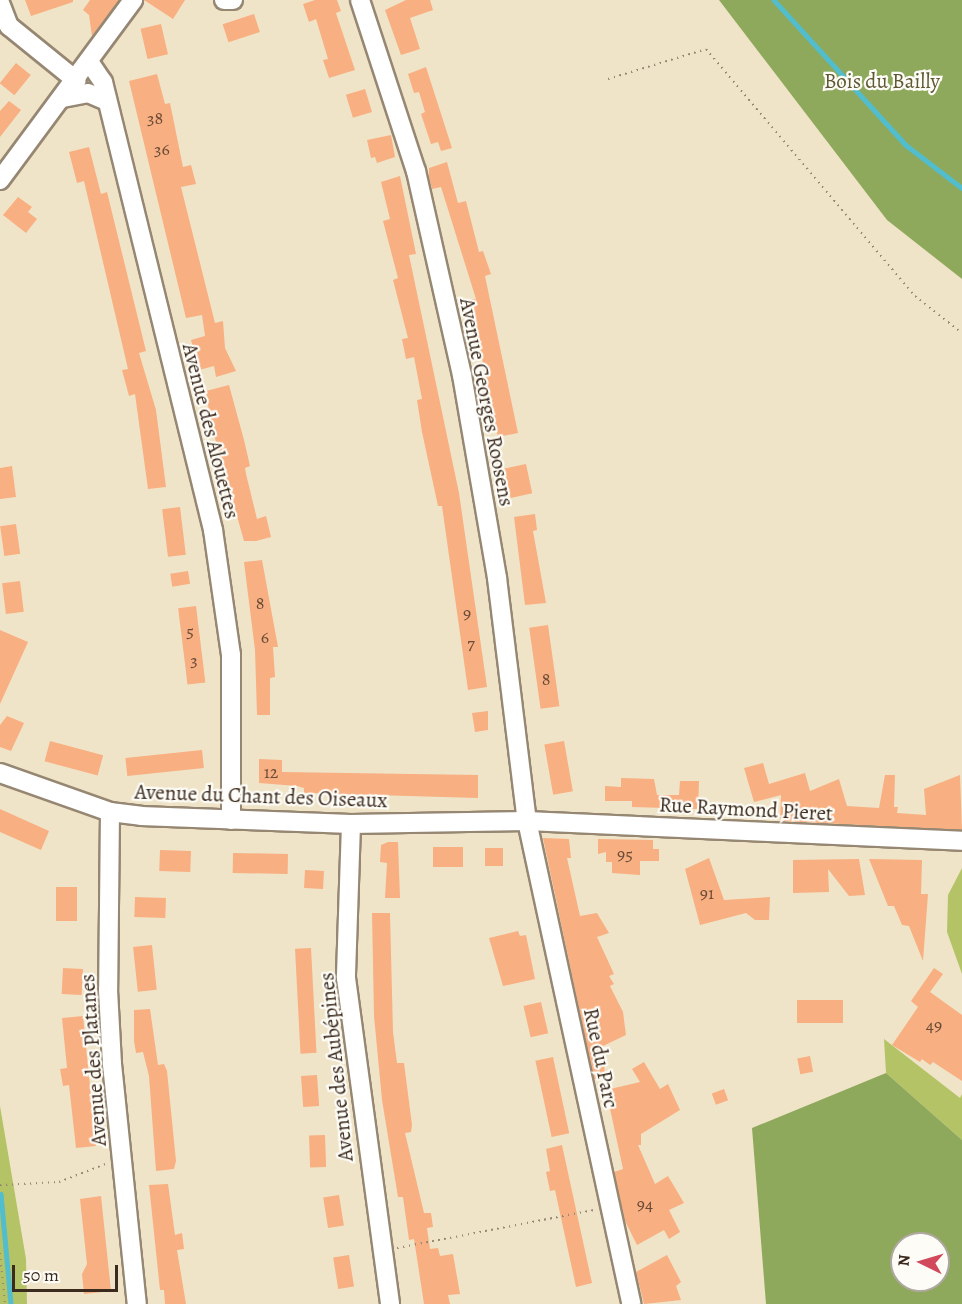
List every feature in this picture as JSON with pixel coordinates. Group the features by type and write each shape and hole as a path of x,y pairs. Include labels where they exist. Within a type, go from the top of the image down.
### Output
{"street":[{"path":"0,180 77,81 134,0"},
{"path":"224,0 233,0"},
{"name":"Avenue Georges Roosens","path":"360,0 416,171 462,375 497,578 527,821"},
{"path":"0,3 9,26 77,81"},
{"name":"Avenue des Alouettes","path":"90,63 103,82 213,530 231,655 231,820"},
{"path":"63,98 88,93 108,101"},
{"name":"Avenue du Chant des Oiseaux","path":"0,773 110,812 231,820 351,824 527,821"},
{"name":"Avenue des Platanes","path":"110,812 108,990 137,1304"},
{"name":"Rue Raymond Pieret","path":"527,821 962,842"},
{"name":"Rue du Parc","path":"527,821 631,1304"},
{"name":"Avenue des Aubépines","path":"351,824 346,978 390,1304"}],"path":[{"path":"608,79 706,49 915,296 962,333"},
{"path":"0,1185 59,1182 123,1161"},
{"path":"382,1251 609,1206"},
{"path":"0,1253 6,1304"}],"green space":[{"name":"Bois du Bailly","path":"719,0 962,0 962,279 887,220"},
{"path":"962,868 962,974 947,932 948,895"},
{"path":"884,1039 960,1098 962,1094 962,1140 886,1073"},
{"path":"886,1073 962,1140 962,1304 766,1304 752,1128"},
{"path":"0,1106 26,1259 27,1304 0,1304"}],"building":[{"path":"25,0 73,0 73,2 31,16"},
{"path":"90,0 119,0 92,36 89,15 83,10"},
{"path":"144,0 185,0 173,19"},
{"path":"315,0 337,0 341,11 336,13 355,70 329,78 323,60 328,59 316,19 309,22 303,4"},
{"path":"406,0 430,0 433,10 410,18 420,49 401,55 385,10"},
{"path":"254,14 260,32 228,42 223,24"},
{"path":"161,24 168,54 148,59 141,29"},
{"path":"16,63 31,75 14,95 0,83"},
{"path":"426,67 452,148 441,151 438,142 431,144 421,114 425,112 419,92 414,93 408,74"},
{"path":"157,74 165,104 170,103 183,167 191,165 196,184 181,187 215,323 223,321 225,348 236,371 216,377 214,366 199,370 191,340 205,336 202,315 186,318 129,81"},
{"path":"365,89 372,112 353,118 346,95"},
{"path":"9,101 21,110 0,137 0,111"},
{"path":"391,135 395,157 377,163 375,157 371,158 367,140"},
{"path":"89,147 101,194 107,192 146,351 139,353 156,410 166,487 148,489 135,394 129,396 122,370 128,369 84,181 77,183 69,152"},
{"path":"447,162 458,203 466,201 479,252 483,251 491,274 485,276 518,433 498,437 470,300 476,299 441,187 432,189 429,168"},
{"path":"400,176 416,254 409,255 459,493 487,687 468,690 442,506 438,506 422,432 417,400 422,399 414,357 406,359 402,339 408,338 393,280 398,278 383,221 390,219 381,182"},
{"path":"18,197 32,207 28,212 37,219 26,233 3,215"},
{"path":"229,385 250,466 245,468 257,519 266,516 271,537 256,541 244,541 211,424 206,391"},
{"path":"526,464 532,493 511,498 504,469"},
{"path":"12,466 16,497 0,499 0,468"},
{"path":"180,507 186,555 168,557 162,509"},
{"path":"535,514 537,530 533,531 546,603 525,605 514,517"},
{"path":"16,524 20,554 4,556 0,526"},
{"path":"262,560 278,647 273,647 275,677 270,678 270,715 257,715 255,650 244,562"},
{"path":"188,571 190,584 172,587 170,574"},
{"path":"20,581 24,612 6,614 2,583"},
{"path":"196,606 205,682 188,685 178,608"},
{"path":"548,625 559,706 541,709 529,628"},
{"path":"0,630 28,642 0,704"},
{"path":"488,711 488,730 475,732 472,713"},
{"path":"7,716 24,723 11,751 0,747 0,725"},
{"path":"50,741 103,755 98,776 45,761"},
{"path":"564,741 573,791 553,795 544,744"},
{"path":"202,750 204,768 127,776 125,758"},
{"path":"259,759 282,760 282,772 478,775 478,798 304,793 304,788 297,786 259,783"},
{"path":"763,763 769,784 805,773 810,791 839,779 847,806 879,808 885,775 895,775 894,807 898,807 897,813 926,815 924,789 960,775 962,830 780,821 781,795 754,802 744,768"},
{"path":"621,778 654,779 657,795 679,795 680,781 699,781 698,809 632,807 632,801 605,801 605,786 621,787"},
{"path":"0,809 49,831 41,850 0,832"},
{"path":"543,838 569,839 571,858 567,858 580,916 597,913 609,933 597,937 614,974 609,976 614,984 610,986 623,1012 626,1035 603,1046 605,1078 594,1079"},
{"path":"598,839 653,840 653,849 659,849 659,861 640,861 640,875 612,873 612,862 606,862 606,852 598,854"},
{"path":"398,842 400,898 385,898 387,863 380,862 381,845"},
{"path":"433,847 463,847 463,867 433,867"},
{"path":"485,848 503,848 503,866 485,866"},
{"path":"160,850 191,851 190,872 159,871"},
{"path":"233,853 288,854 288,874 233,873"},
{"path":"709,858 724,900 770,897 769,920 755,920 746,913 700,925 685,869"},
{"path":"859,859 865,895 849,896 828,869 829,892 793,893 793,860"},
{"path":"869,859 922,860 921,894 928,894 923,961 909,926 902,925 894,906 888,906"},
{"path":"305,870 324,871 323,889 304,888"},
{"path":"56,887 77,887 77,921 56,921"},
{"path":"135,897 166,898 165,918 134,917"},
{"path":"372,913 390,913 393,1032 397,1063 404,1063 412,1125 411,1132 405,1133 424,1213 431,1213 433,1227 427,1228 430,1249 438,1248 440,1256 453,1254 460,1294 448,1295 450,1304 424,1304 414,1239 409,1240 403,1197 398,1197 382,1100 374,1016"},
{"path":"518,931 520,936 526,935 535,979 503,986 489,938"},
{"path":"152,945 157,990 138,992 133,947"},
{"path":"311,948 316,1053 301,1054 295,949"},
{"path":"63,968 83,969 82,995 62,994"},
{"path":"934,968 943,974 930,992 962,1015 962,1081 933,1062 930,1065 922,1059 920,1062 892,1045 918,1007 911,1001"},
{"path":"797,1000 843,1000 843,1023 797,1023"},
{"path":"541,1002 548,1033 531,1037 523,1006"},
{"path":"150,1009 158,1065 164,1064 167,1071 176,1161 174,1169 156,1171 149,1076 143,1052 136,1053 134,1041 134,1010"},
{"path":"83,1016 96,1146 76,1148 69,1085 63,1086 60,1069 67,1068 62,1018"},
{"path":"810,1056 813,1072 800,1074 797,1058"},
{"path":"553,1057 569,1133 552,1137 535,1061"},
{"path":"644,1062 660,1089 668,1084 680,1110 641,1134 641,1145 638,1145 655,1184 668,1176 684,1203 669,1210 680,1232 669,1239 664,1230 637,1245 625,1221 614,1172 623,1169 606,1090 640,1082 632,1069"},
{"path":"317,1075 319,1106 303,1107 301,1076"},
{"path":"724,1089 728,1100 716,1105 712,1093"},
{"path":"325,1135 326,1167 310,1168 309,1136"},
{"path":"562,1145 592,1283 576,1287 555,1190 550,1191 546,1172 550,1171 546,1149"},
{"path":"168,1184 175,1235 182,1233 184,1249 177,1250 186,1304 165,1304 164,1290 160,1290 149,1185"},
{"path":"339,1195 344,1226 328,1228 323,1198"},
{"path":"101,1196 111,1291 84,1294 82,1274 87,1264 80,1199"},
{"path":"349,1255 354,1287 338,1289 333,1258"},
{"path":"667,1255 681,1282 676,1286 681,1300 644,1304 636,1272"}],"waterway":[{"path":"774,0 906,145 962,188"},
{"path":"1,1194 11,1304"}]}
